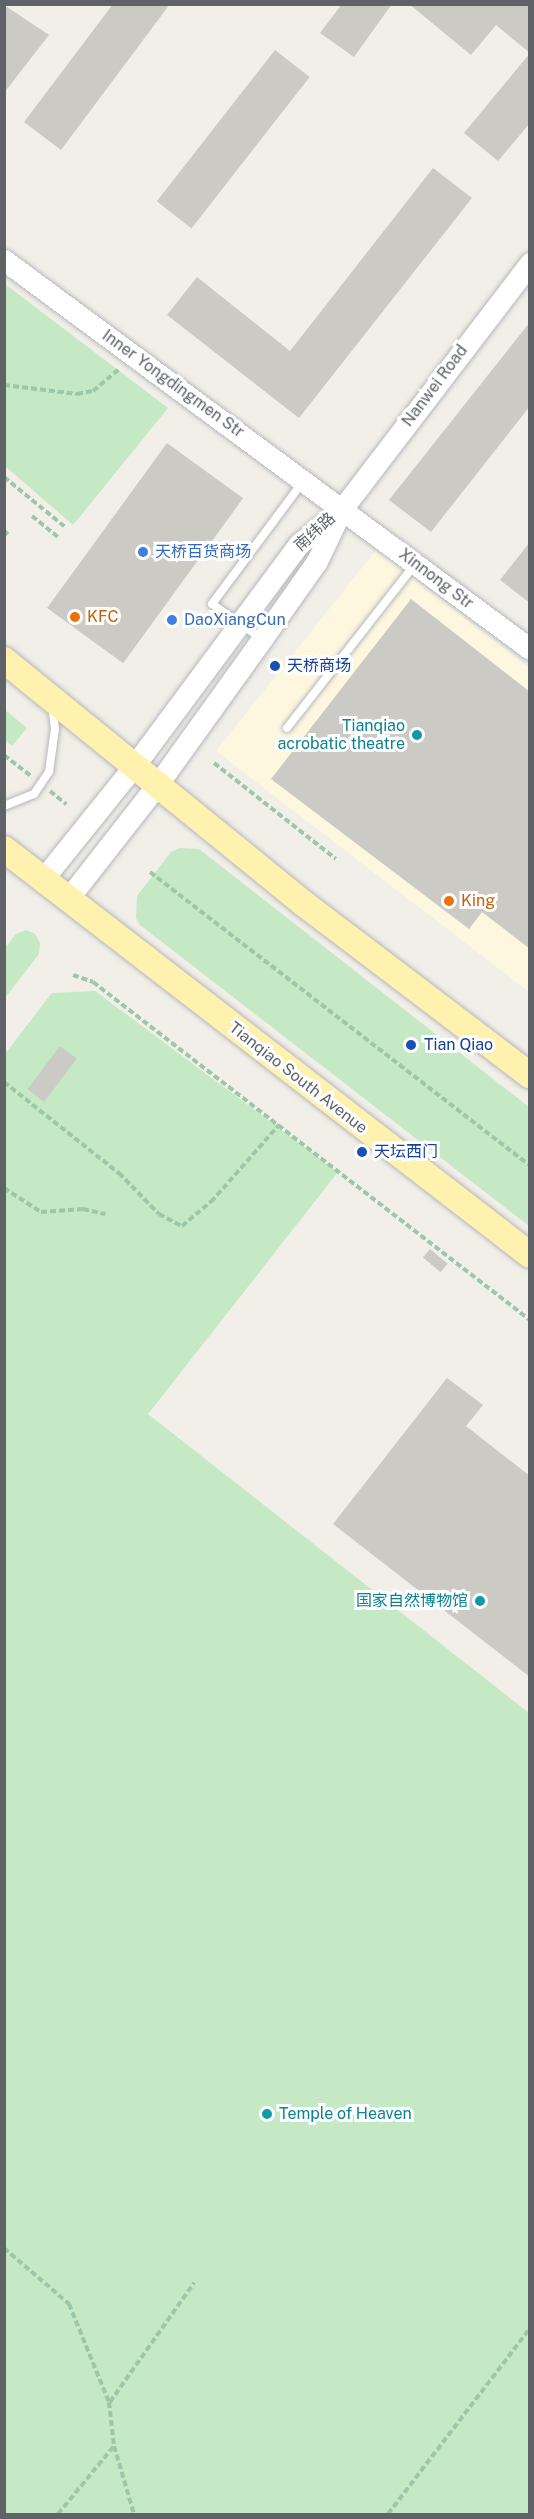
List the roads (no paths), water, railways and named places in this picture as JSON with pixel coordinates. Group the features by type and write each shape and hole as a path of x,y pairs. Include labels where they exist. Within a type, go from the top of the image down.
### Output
{"main road":[{"path":"4,660 303,903 530,1075"},
{"name":"Tianqiao South Avenue","path":"4,849 67,900 530,1255"}],"street":[{"name":"Inner Yongdingmen Str","path":"4,260 342,509"},
{"name":"Nanwei Road","path":"342,509 530,264"},
{"name":"Xinnong Str","path":"342,509 530,649"},
{"name":"南纬路","path":"43,879 134,766 298,545 342,509"},
{"name":"南纬路","path":"67,900 157,785 317,561 342,509"}],"lane":[{"path":"262,639 212,604 304,480"},
{"path":"287,728 415,563"},
{"path":"4,806 34,794 50,772 55,729 51,698"}],"place":[{"name":"天桥百货商场","path":"143,552"},
{"name":"KFC","path":"75,617"},
{"name":"DaoXiangCun","path":"172,620"},
{"name":"天桥商场","path":"275,666"},
{"name":"Tianqiao acrobatic theatre","path":"417,735"},
{"name":"King","path":"449,901"},
{"name":"Tian Qiao","path":"411,1045"},
{"name":"天坛西门","path":"362,1152"},
{"name":"国家自然博物馆","path":"480,1601"},
{"name":"Temple of Heaven","path":"267,2114"}]}
